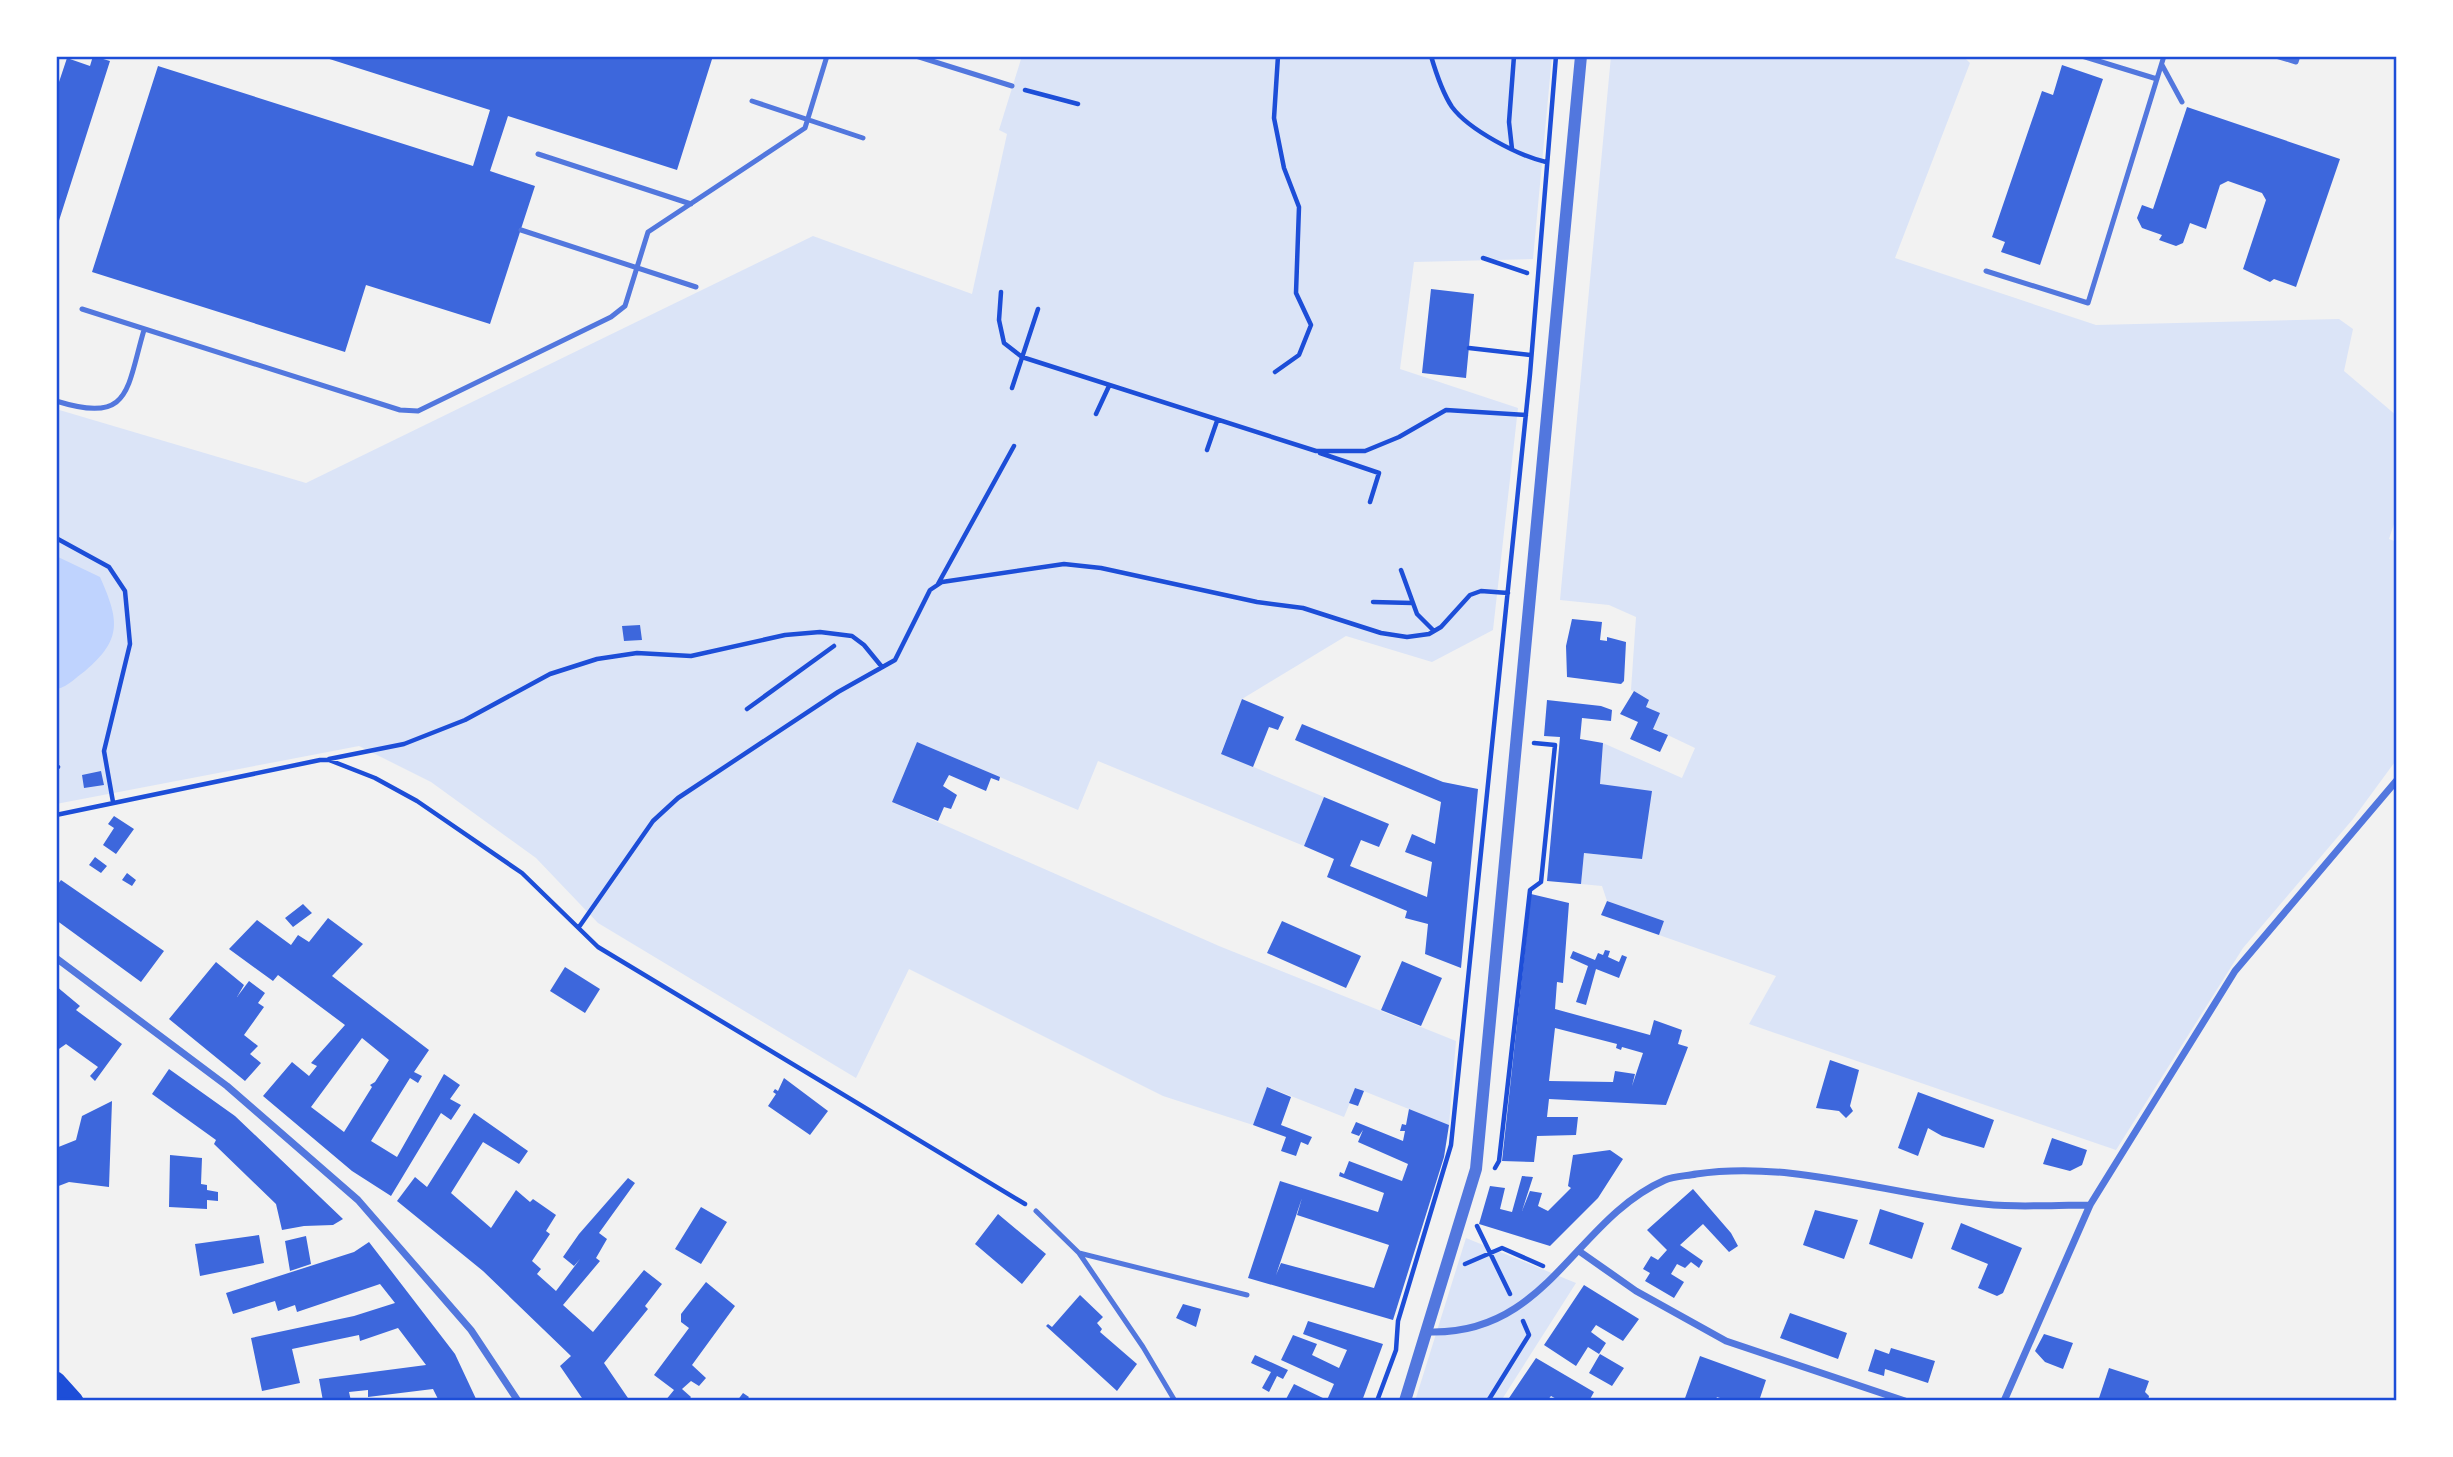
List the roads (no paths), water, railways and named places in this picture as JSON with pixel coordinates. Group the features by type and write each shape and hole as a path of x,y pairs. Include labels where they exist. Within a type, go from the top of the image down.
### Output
{"highway":[{"path":"56,1381 74,1401"}],"street":[{"path":"1405,1401 1476,1169 1581,56"},
{"path":"2004,1401 2090,1205 2235,971 2397,780"},
{"path":"56,958 227,1086 358,1200 471,1331 518,1401"},
{"path":"1428,1332 1477,1327 1517,1310 1625,1206 1666,1179 1713,1172 1784,1173 1976,1204 2090,1205"},
{"path":"1579,1251 1636,1291 1726,1341 1905,1401"}],"lane":[{"path":"82,309 400,410 418,411 611,317 625,306 648,232 805,128 827,56"},
{"path":"916,56 1012,86"},
{"path":"943,65 946,56"},
{"path":"2082,56 2157,79"},
{"path":"1986,271 2088,303 2164,56"},
{"path":"2276,56 2296,62 2298,56"},
{"path":"2161,65 2182,102"},
{"path":"752,101 863,138"},
{"path":"538,154 691,204"},
{"path":"521,230 696,287"},
{"path":"56,401 86,410 109,408 124,397 144,330"},
{"path":"1036,1211 1079,1253 1143,1346 1175,1401"},
{"path":"1079,1253 1247,1296"}],"water":[{"path":"56,556 100,577 114,617 114,628 106,649 72,682 57,689"}]}
